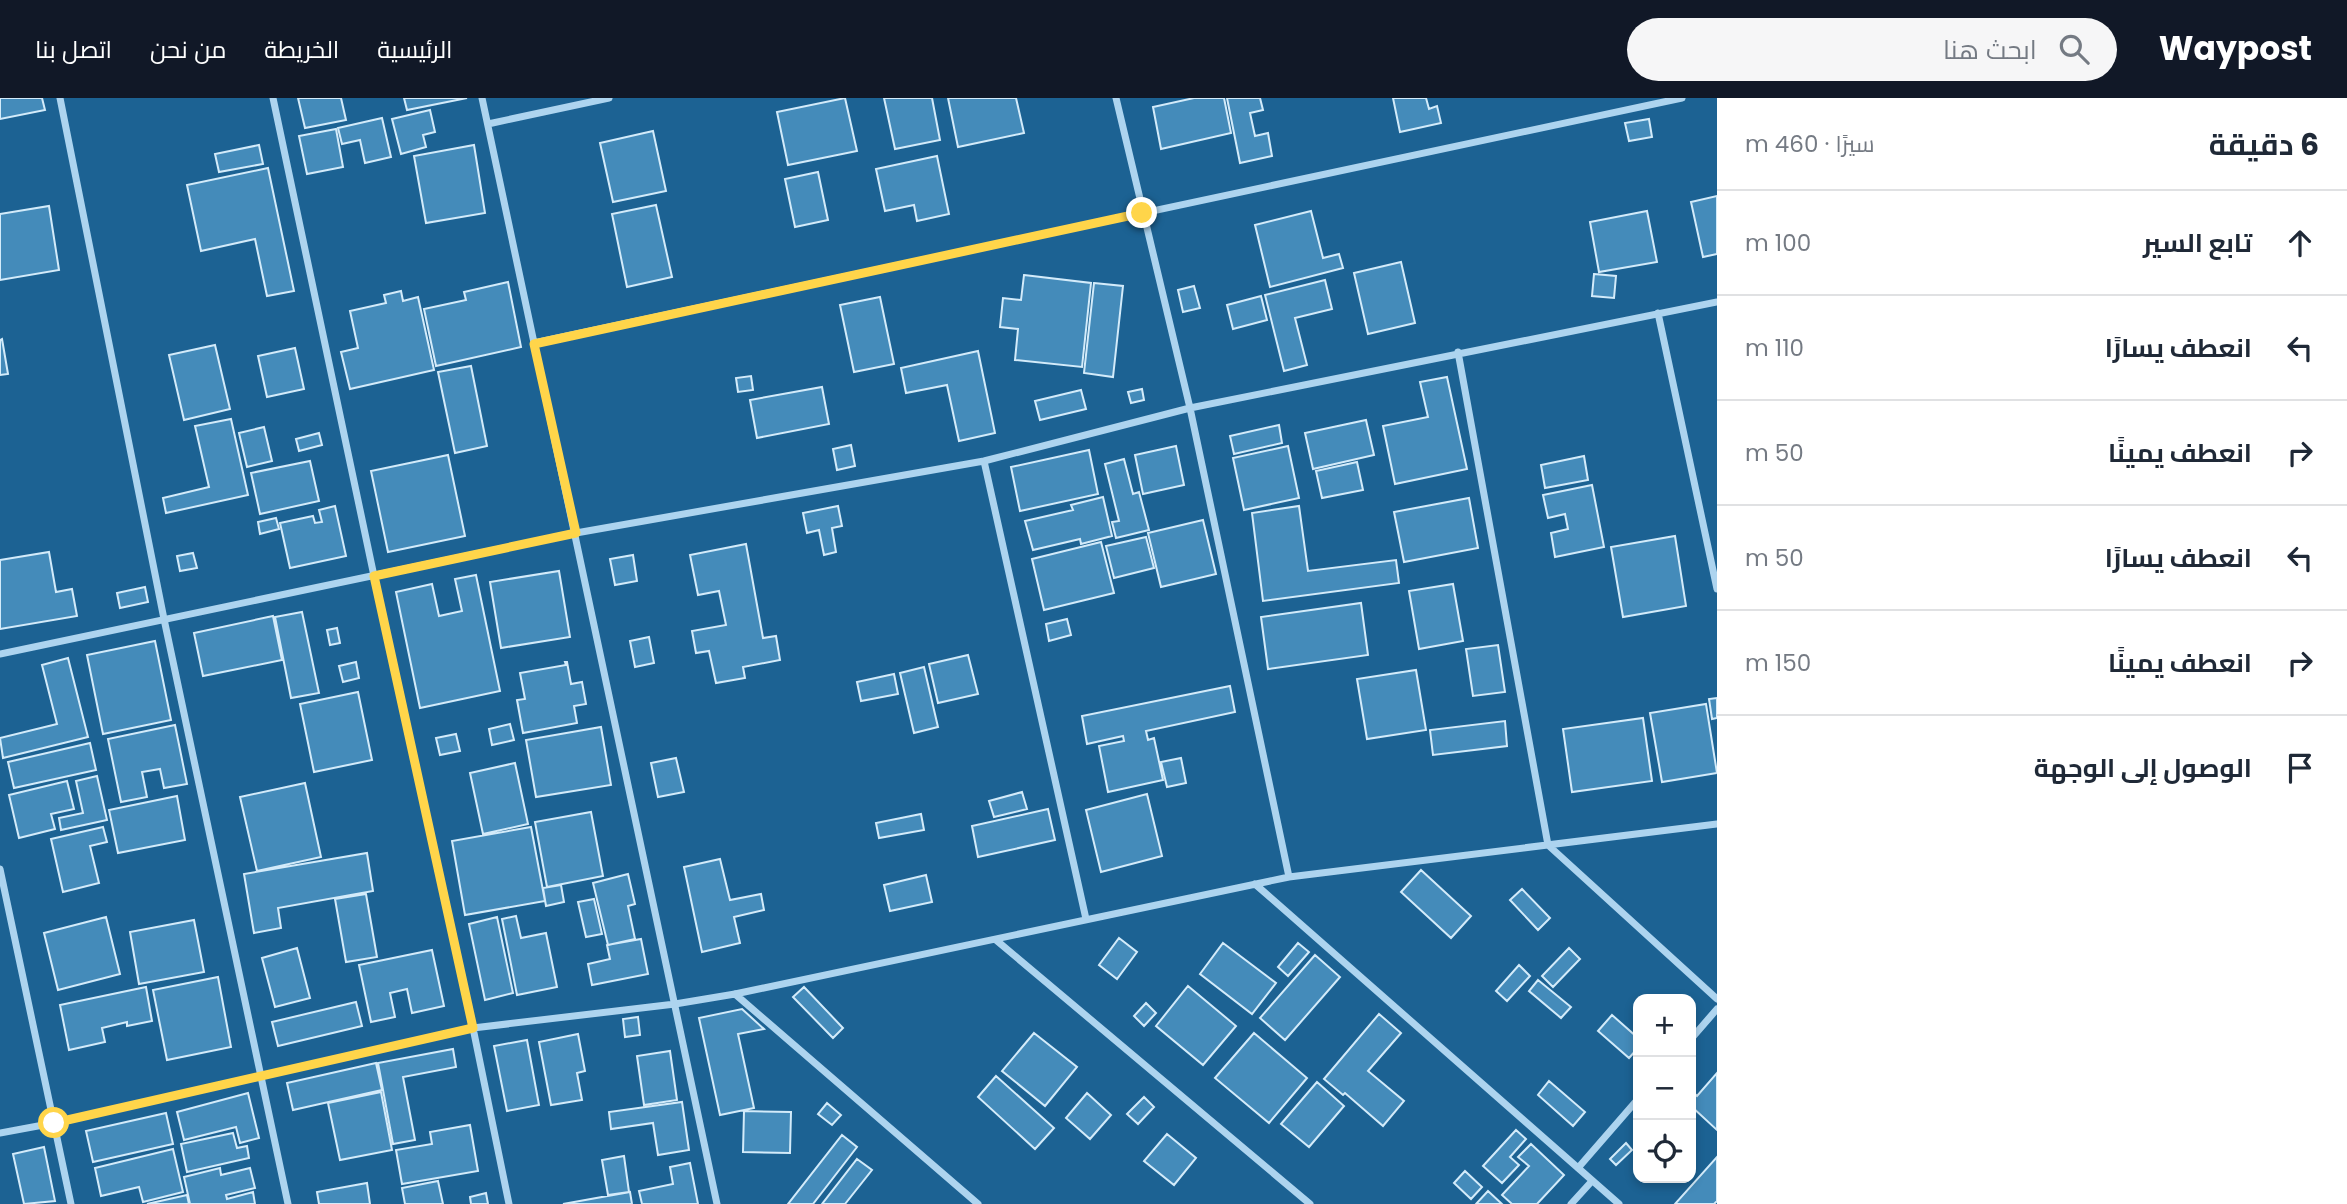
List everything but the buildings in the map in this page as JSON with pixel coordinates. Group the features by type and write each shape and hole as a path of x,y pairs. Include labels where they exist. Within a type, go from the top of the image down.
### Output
{"street":[{"path":"60,98 164,619 288,1204"},
{"path":"273,98 509,1204"},
{"path":"482,98 717,1204"},
{"path":"488,124 609,98"},
{"path":"1116,98 1190,408 1289,877"},
{"path":"534,344 1682,98"},
{"path":"0,654 576,533 984,461 1190,408 1717,302"},
{"path":"1658,313 1714,563 1717,589"},
{"path":"1458,352 1548,845 1717,999"},
{"path":"984,461 1086,919"},
{"path":"0,1133 473,1028 675,1004 735,994 1289,877 1717,824"},
{"path":"0,869 71,1204"},
{"path":"1255,884 1619,1204"},
{"path":"996,940 1310,1204"},
{"path":"735,994 978,1204"},
{"path":"1696,1033 1717,1009"},
{"path":"1578,1168 1633,1105"},
{"path":"1571,1204 1592,1181"}],"route":[{"path":"54,1123 473,1028 374,576 576,533 534,344 1142,213"}]}
